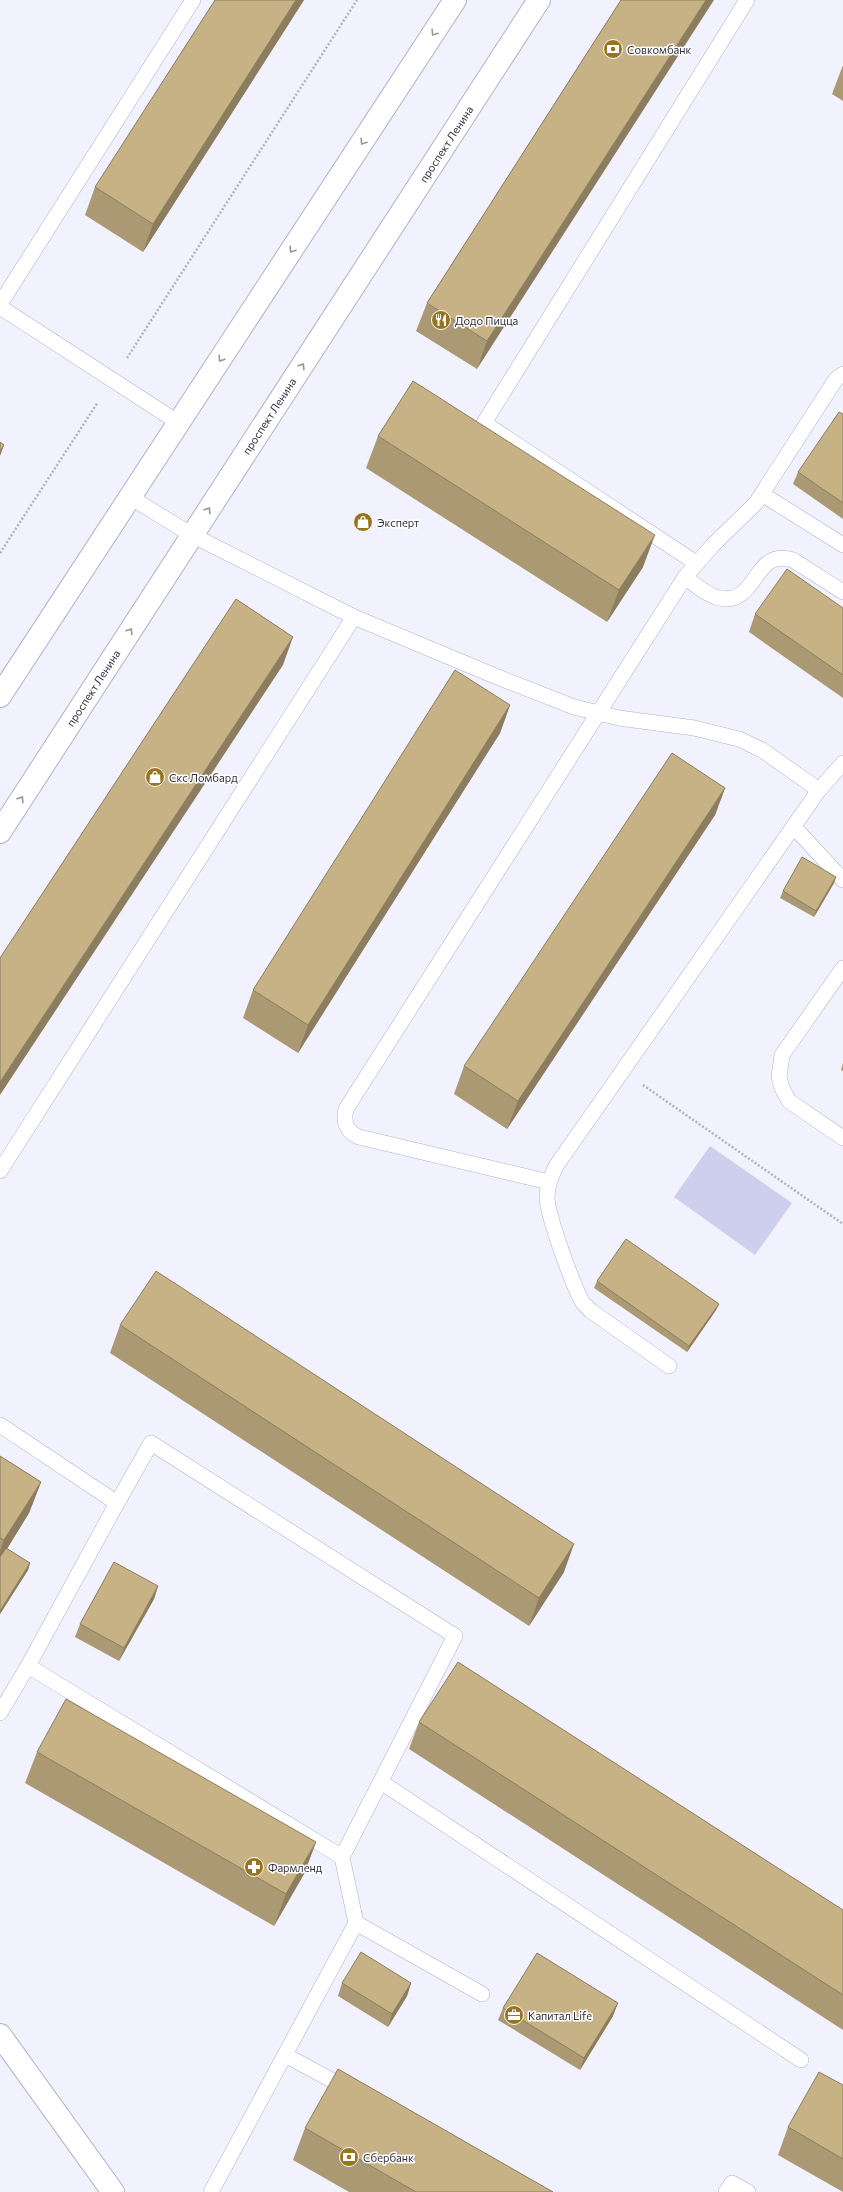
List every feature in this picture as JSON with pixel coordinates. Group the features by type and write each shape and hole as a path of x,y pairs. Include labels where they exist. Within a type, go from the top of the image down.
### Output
{"street":[{"path":"0,696 455,0"},
{"name":"проспект Ленина","path":"0,832 539,0"},
{"path":"0,2035 113,2192"}],"lane":[{"path":"179,423 0,305 193,0"},
{"path":"696,563 484,423 747,0"},
{"path":"549,1182 359,1137 348,1130 344,1117 350,1102 685,577 696,563 749,512 836,379 843,374"},
{"path":"762,494 843,544"},
{"path":"130,497 192,535 354,617 560,702 619,718 694,728 739,739 762,750 819,790"},
{"path":"685,577 717,598 731,599 741,595 748,589 763,566 773,558 783,557 793,560 843,592"},
{"path":"0,1171 354,617"},
{"path":"669,1366 591,1311 583,1303 552,1220 547,1199 549,1182 556,1166 819,790 843,763"},
{"path":"794,827 843,880"},
{"path":"843,968 782,1055 779,1077 782,1088 789,1101 843,1138"},
{"path":"0,1425 117,1503"},
{"path":"0,1713 28,1666 151,1444 455,1636 342,1857 356,1923 211,2192"},
{"path":"28,1666 342,1857"},
{"path":"381,1782 801,2060"},
{"path":"356,1923 482,1994"},
{"path":"285,2055 361,2096"},
{"path":"726,2192 732,2183 748,2192"}],"path":[{"path":"0,553 357,0"},
{"path":"623,1070 843,1224"}],"shaded area":[{"path":"710,1146 792,1203 755,1255 674,1197"}],"building":[{"path":"215,0 296,0 153,224 95,187"},
{"path":"621,0 706,0 487,341 427,303"},
{"path":"413,381 655,535 619,590 378,436"},
{"path":"839,412 843,414 843,503 798,472"},
{"path":"0,442 4,445 0,451"},
{"path":"787,569 843,608 843,675 755,614"},
{"path":"236,599 293,637 0,1082 0,958"},
{"path":"455,670 510,705 308,1025 253,990"},
{"path":"672,753 725,788 518,1101 464,1066"},
{"path":"802,857 836,877 816,911 783,891"},
{"path":"626,1239 719,1304 689,1346 597,1281"},
{"path":"156,1271 574,1544 539,1598 120,1325"},
{"path":"0,1456 41,1482 4,1540 0,1538"},
{"path":"6,1548 30,1563 0,1611 0,1557"},
{"path":"114,1562 158,1586 124,1648 80,1624"},
{"path":"458,1662 843,1910 843,1995 419,1722"},
{"path":"66,1699 316,1842 286,1894 37,1752"},
{"path":"361,1952 411,1983 392,2014 342,1983"},
{"path":"537,1953 618,2003 584,2058 503,2008"},
{"path":"338,2069 553,2192 416,2192 305,2128"},
{"path":"819,2072 843,2085 843,2159 788,2127"}],"place":[{"name":"Совкомбанк","path":"613,49"},
{"name":"Додо Пицца","path":"441,320"},
{"name":"Эксперт","path":"363,522"},
{"name":"Скс Ломбард","path":"155,777"},
{"name":"Фармленд","path":"254,1867"},
{"name":"Капитал Life","path":"514,2015"},
{"name":"Сбербанк","path":"349,2157"}]}
